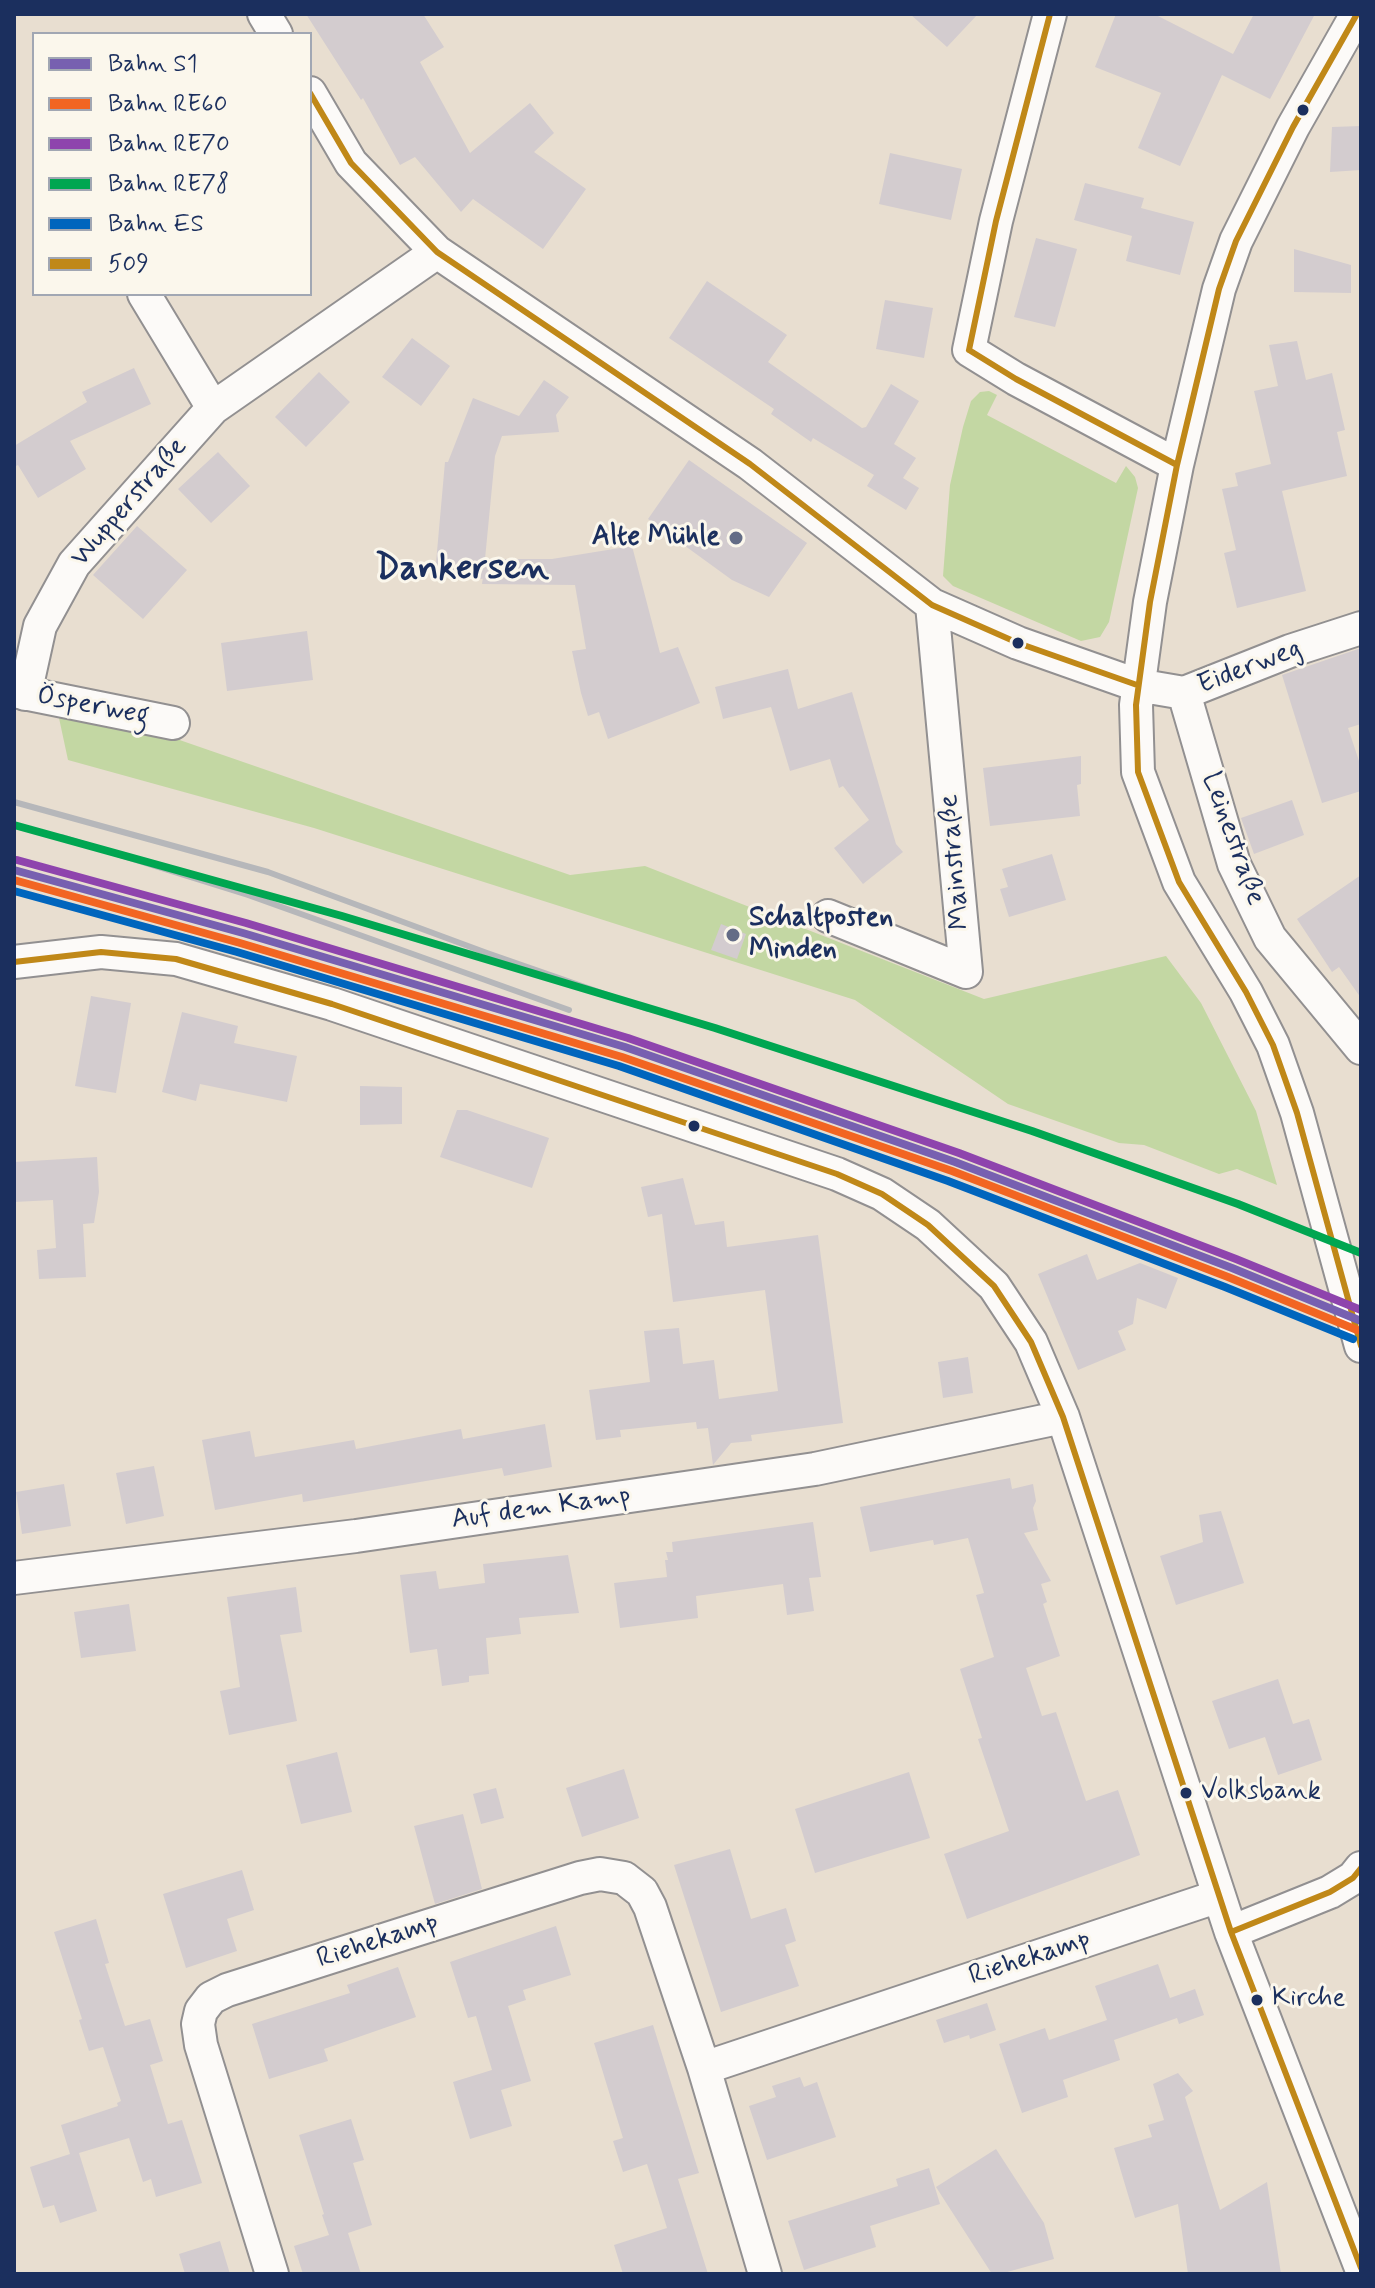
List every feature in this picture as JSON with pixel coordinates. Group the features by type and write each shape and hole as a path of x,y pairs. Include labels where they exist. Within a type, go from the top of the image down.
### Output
{"street":[{"path":"264,14 275,32"},
{"path":"1050,14 996,221 969,350 1016,379 1177,465"},
{"path":"1357,14 1293,127 1236,241 1219,289 1177,465 1137,685 1138,772 1179,882 1246,992 1273,1045 1297,1113 1361,1346"},
{"name":"Eiderweg","path":"312,96 351,163 437,252 750,464 932,605 1018,643 1137,685 1184,693 1290,651 1361,628"},
{"name":"Wupperstraße","path":"20,693 40,626 74,564 213,408 437,252"},
{"path":"145,296 213,408"},
{"name":"Mainstraße","path":"828,916 966,972 932,605"},
{"name":"Ösperweg","path":"20,693 173,723"},
{"name":"Leinestraße","path":"1184,693 1234,864 1270,938 1361,1048"},
{"path":"14,962 101,952 176,959 332,1004 837,1174 882,1194 928,1225 994,1286 1031,1342 1063,1417 1231,1932 1361,2268"},
{"name":"Auf dem Kamp","path":"14,1578 356,1536 815,1469 1063,1417"},
{"path":"1231,1932 1330,1892 1353,1878 1361,1868"},
{"name":"Riehekamp","path":"272,2274 201,2045 198,2024 201,2011 211,1998 227,1990 600,1874 624,1878 642,1892 650,1907 704,2068 765,2274"},
{"name":"Riehekamp","path":"704,2068 1219,1896"}],"green space":[{"path":"989,391 997,395 987,415 1116,483 1126,466 1135,477 1138,488 1109,622 1100,637 1081,641 953,586 943,576 950,485 963,427 971,401 980,392"},
{"path":"59,718 168,736 570,875 645,866 984,999 1166,956 1201,1003 1256,1111 1277,1185 1237,1169 1219,1174 1144,1145 1119,1143 1008,1104 855,1000 314,828 68,760"}],"building":[{"path":"306,14 423,14 444,47 420,62 470,153 530,103 554,133 534,152 586,189 543,249 473,199 461,212 415,157 400,165 363,98 361,100"},
{"path":"910,14 978,14 947,47"},
{"path":"1116,14 1154,14 1233,54 1254,14 1315,14 1270,99 1222,75 1180,166 1138,148 1161,93 1095,67"},
{"path":"1361,126 1361,170 1330,172 1332,127"},
{"path":"890,153 962,169 951,220 879,204"},
{"path":"1085,183 1144,198 1141,208 1194,222 1180,275 1126,261 1132,236 1074,220"},
{"path":"1036,238 1077,249 1055,327 1014,317"},
{"path":"1294,249 1351,265 1351,293 1294,292"},
{"path":"707,281 787,335 768,362 862,428 866,427 891,384 919,401 894,444 916,458 903,478 919,488 906,510 867,486 874,475 813,438 811,442 771,414 774,409 669,338"},
{"path":"885,300 933,308 924,358 876,349"},
{"path":"412,338 450,366 421,406 382,377"},
{"path":"1297,341 1306,380 1332,373 1345,430 1337,432 1347,476 1282,491 1306,591 1237,608 1224,553 1236,550 1222,489 1238,486 1235,473 1271,464 1254,391 1278,386 1269,345"},
{"path":"134,368 151,404 70,441 86,469 38,498 18,465 14,467 14,446 87,402 82,392"},
{"path":"319,372 350,402 306,447 275,417"},
{"path":"544,380 569,397 556,415 559,432 502,436 495,456 485,559 552,559 632,546 660,653 678,647 700,703 608,739 599,712 588,716 572,651 586,649 575,585 482,584 483,579 435,574 445,462 448,462 473,398 519,416"},
{"path":"218,452 250,486 211,523 178,489"},
{"name":"Alte Mühle","path":"689,460 807,543 769,597 732,580 648,519"},
{"path":"137,526 187,570 143,619 93,575"},
{"path":"307,631 313,680 227,691 221,643"},
{"path":"1361,648 1361,724 1348,728 1361,767 1361,791 1322,803 1282,675"},
{"path":"788,669 798,709 852,692 896,844 903,852 863,884 834,848 869,820 843,786 839,788 830,759 790,771 771,707 723,719 715,687"},
{"path":"1081,756 1081,784 1077,785 1080,816 990,826 983,768"},
{"path":"1292,800 1304,835 1254,854 1241,818"},
{"path":"1052,854 1066,900 1009,917 1000,889 1008,887 1002,869"},
{"path":"1361,875 1361,998 1339,967 1332,972 1297,919"},
{"path":"721,924 746,934 737,959 711,950"},
{"path":"91,996 131,1003 116,1093 75,1086"},
{"path":"182,1012 238,1026 234,1043 297,1056 287,1102 200,1084 196,1101 162,1092"},
{"path":"360,1086 402,1087 402,1124 360,1125"},
{"path":"457,1110 467,1110 549,1138 532,1188 440,1157"},
{"path":"97,1157 99,1192 94,1223 83,1224 86,1277 39,1279 37,1250 56,1248 53,1200 14,1202 14,1162"},
{"path":"683,1178 695,1225 724,1221 727,1247 818,1235 843,1423 751,1435 752,1441 731,1443 713,1465 708,1428 697,1429 696,1422 620,1430 621,1437 596,1440 589,1390 650,1382 644,1331 679,1328 683,1364 714,1360 719,1399 778,1391 765,1290 673,1302 662,1214 648,1217 641,1187"},
{"path":"1087,1254 1097,1280 1140,1263 1178,1278 1166,1309 1137,1298 1133,1324 1118,1331 1126,1350 1078,1370 1038,1274"},
{"path":"968,1357 973,1393 943,1398 938,1362"},
{"path":"545,1424 552,1467 504,1476 502,1468 303,1502 302,1494 215,1510 202,1440 250,1431 255,1457 354,1440 356,1449 461,1429 463,1439"},
{"path":"154,1466 164,1516 126,1524 116,1473"},
{"path":"1010,1478 1012,1489 1033,1484 1036,1501 1033,1508 1038,1530 1024,1533 1051,1581 1041,1584 1047,1602 1043,1604 1060,1656 1026,1668 1042,1716 1056,1712 1086,1801 1118,1790 1140,1855 967,1919 944,1854 1009,1831 978,1739 982,1738 960,1669 994,1657 976,1595 984,1593 968,1538 934,1545 933,1540 870,1552 860,1507"},
{"path":"64,1484 71,1526 22,1534 16,1492"},
{"path":"1221,1511 1244,1583 1176,1605 1160,1556 1203,1542 1199,1515"},
{"path":"813,1522 821,1577 809,1578 814,1611 787,1615 783,1584 696,1596 698,1618 620,1628 614,1583 667,1577 666,1552 673,1552 672,1542"},
{"path":"568,1555 579,1613 519,1618 521,1634 486,1638 489,1674 469,1676 469,1682 442,1686 437,1649 410,1653 400,1575 436,1571 439,1589 485,1583 483,1564"},
{"path":"296,1587 302,1632 280,1635 297,1721 229,1735 220,1691 240,1687 227,1597"},
{"path":"129,1604 136,1651 81,1658 74,1612"},
{"path":"1278,1679 1293,1724 1309,1719 1322,1760 1278,1775 1265,1737 1229,1749 1212,1701"},
{"path":"337,1752 352,1812 301,1824 286,1765"},
{"path":"624,1769 639,1818 582,1837 566,1788"},
{"path":"909,1772 930,1838 815,1873 795,1809"},
{"path":"496,1788 504,1818 481,1824 473,1794"},
{"path":"463,1814 482,1889 435,1904 414,1826"},
{"path":"730,1849 751,1919 786,1908 796,1941 785,1945 799,1986 721,2012 674,1865"},
{"path":"242,1870 254,1910 227,1919 237,1951 186,1968 163,1894"},
{"path":"96,1919 109,1963 105,1964 125,2026 150,2019 163,2061 150,2065 168,2124 182,2120 202,2183 156,2197 151,2179 143,2182 129,2138 79,2153 97,2211 60,2223 54,2205 43,2208 30,2167 70,2154 61,2125 118,2106 117,2103 121,2101 103,2047 89,2051 54,1932"},
{"path":"556,1926 571,1975 523,1990 526,2000 508,2006 531,2081 501,2090 512,2126 470,2139 453,2082 492,2070 476,2016 468,2018 450,1962"},
{"path":"1158,1964 1177,2018 1114,2040 1120,2060 1063,2080 1068,2097 1022,2113 999,2044 1045,2028 1049,2040 1107,2020 1095,1986"},
{"path":"398,1967 416,2017 324,2049 328,2061 269,2079 252,2024 350,1993 347,1985"},
{"path":"1195,1989 1204,2015 1179,2024 1170,1998"},
{"path":"987,2003 996,2030 970,2039 969,2035 944,2043 936,2020"},
{"path":"653,2025 699,2173 678,2179 708,2274 623,2274 614,2245 667,2228 647,2164 623,2172 613,2141 623,2138 594,2043"},
{"path":"1178,2073 1193,2091 1185,2097 1220,2210 1267,2182 1281,2274 1188,2274 1178,2204 1135,2218 1114,2148 1152,2137 1148,2125 1164,2120 1153,2084"},
{"path":"800,2077 804,2087 817,2082 836,2137 767,2160 749,2106 776,2097 772,2086"},
{"path":"351,2119 364,2160 353,2163 372,2225 348,2233 361,2274 303,2274 294,2246 329,2235 299,2135"},
{"path":"996,2149 1044,2223 1054,2259 992,2274 936,2187"},
{"path":"929,2168 940,2204 870,2226 876,2247 804,2270 788,2221 898,2186 896,2179"},
{"path":"220,2241 230,2274 185,2274 179,2254"}],"railway":[{"path":"14,802 268,872 648,1009"},
{"path":"62,837 248,895 569,1010"}],"rail line":[{"name":"RE78","path":"14,825 342,916 715,1028 1032,1131 1238,1204 1361,1253"},
{"name":"RE70","path":"17,860 246,923 628,1038 959,1153 1361,1310"},
{"name":"S1","path":"14,870 243,933 625,1047 955,1162 1361,1321"},
{"name":"RE60","path":"14,880 240,943 622,1057 952,1171 1357,1330"},
{"name":"ES","path":"14,891 237,952 619,1066 948,1181 1353,1339"}],"transit line":[{"name":"509","path":"969,350 996,221 1050,14"},
{"name":"509","path":"1357,14 1293,127 1236,241 1219,289 1177,465 1150,602 1136,705 1138,772 1179,882 1246,992 1273,1045 1297,1113 1361,1346"},
{"name":"509","path":"312,96 351,163 437,252 750,464 932,605 1018,643 1137,685"},
{"name":"509","path":"969,350 1016,379 1177,465"},
{"name":"509","path":"14,962 101,952 176,959 332,1004 837,1174 882,1194 928,1225 994,1286 1031,1342 1063,1417 1231,1932 1361,2268"},
{"name":"509","path":"1231,1932 1330,1892 1353,1878 1361,1868"}],"place":[{"name":"Alte Mühle","path":"736,538"},
{"name":"Schaltposten Minden","path":"733,935"},
{"name":"Volksbank","path":"1186,1793"},
{"name":"Kirche","path":"1257,2000"}],"district":[{"name":"Dankersen","path":"462,570"}]}
